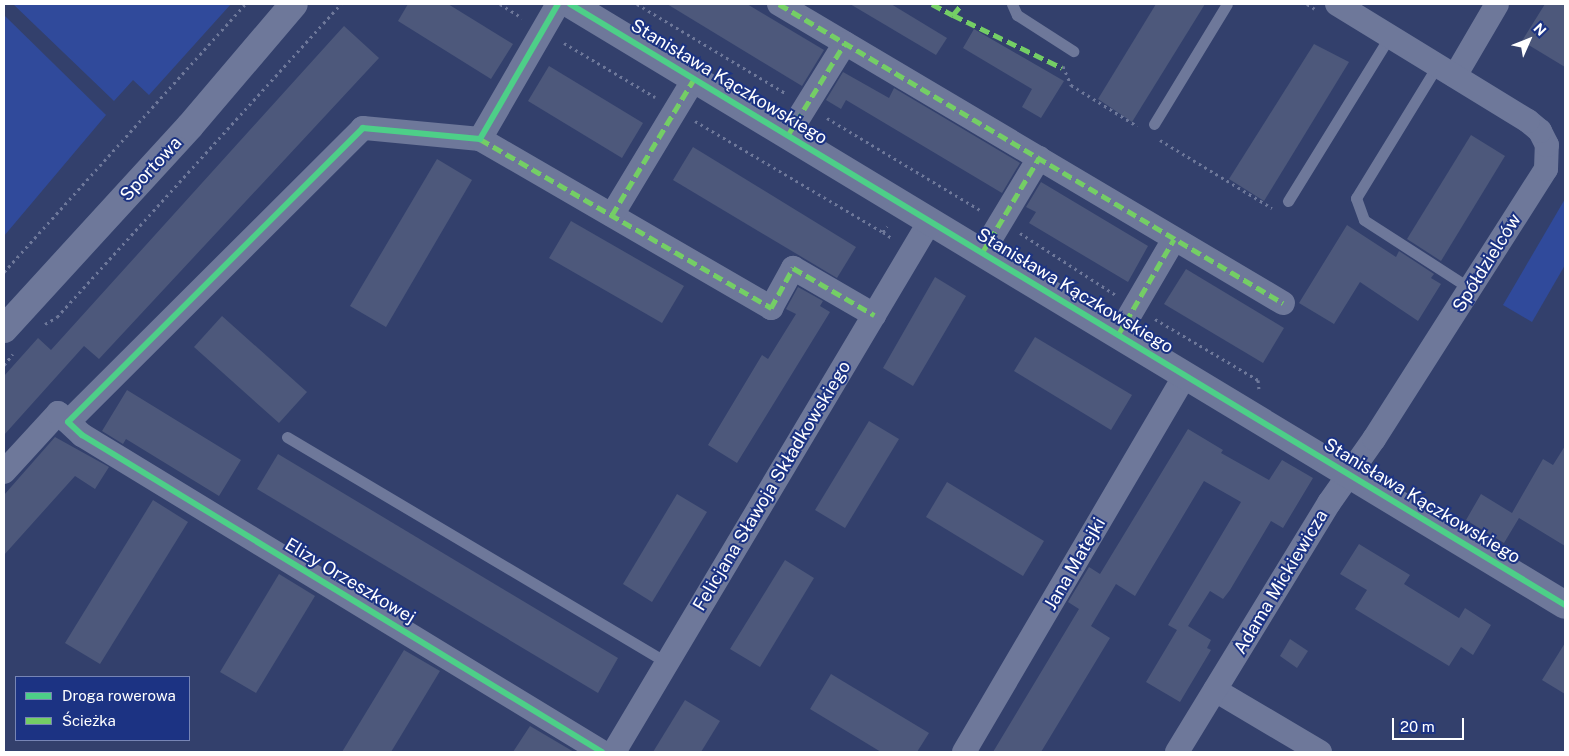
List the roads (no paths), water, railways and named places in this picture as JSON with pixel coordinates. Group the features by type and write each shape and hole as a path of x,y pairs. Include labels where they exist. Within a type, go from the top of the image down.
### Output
{"street":[{"name":"Sportowa","path":"10,340 294,4"},
{"path":"779,4 1283,303"},
{"path":"1337,4 1540,131 1547,145 1546,169"},
{"path":"1446,71 1497,4"},
{"path":"480,139 573,5"},
{"name":"Stanisława Kączkowskiego","path":"573,5 1565,605"},
{"path":"788,135 845,43"},
{"path":"612,215 694,79"},
{"path":"4,472 58,413 75,429 363,128 480,139 771,308 793,268 874,315"},
{"name":"Spółdzielców","path":"1348,475 1471,289 1565,139"},
{"path":"982,253 1039,158"},
{"name":"Felicjana Sławoja Składkowskiego","path":"614,752 930,221"},
{"path":"1118,335 1174,239"},
{"name":"Jana Matejki","path":"964,752 1185,375"},
{"name":"Elizy Orzeszkowej","path":"75,429 602,752"},
{"name":"Adama Mickiewicza","path":"1177,752 1348,475"},
{"path":"1215,690 1320,752"}],"lane":[{"path":"1012,4 1017,15 1073,51"},
{"path":"1151,129 1228,4"},
{"path":"1288,202 1390,36"},
{"path":"1446,71 1356,198 1364,220 1471,289"},
{"path":"287,437 667,663"}]}
